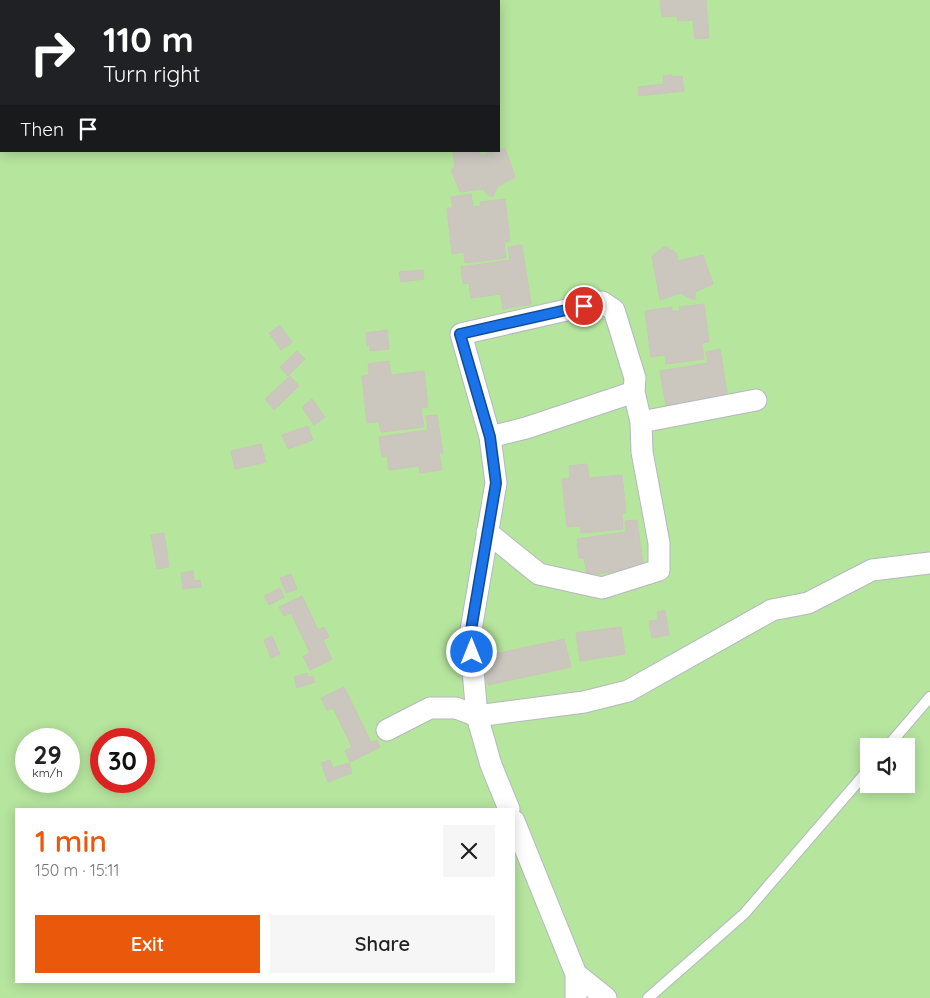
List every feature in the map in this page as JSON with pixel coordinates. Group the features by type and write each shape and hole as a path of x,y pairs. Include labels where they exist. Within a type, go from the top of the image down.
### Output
{"street":[{"path":"487,532 539,574 602,588 659,570 659,543 642,452 642,422 634,392 635,378 614,310 602,302 460,334 490,437 496,483 487,532 470,636 477,716 491,765 509,808"},
{"path":"490,437 526,428 634,392"},
{"path":"642,422 756,400"},
{"path":"387,730 430,708 456,708 477,716 584,702 628,690 772,610 808,603 872,570 930,564"},
{"path":"515,823 576,974 576,998"},
{"path":"576,974 606,998"}],"lane":[{"path":"895,738 930,697"},
{"path":"648,998 744,914 860,779"}],"green space":[{"path":"500,0 930,0 930,998 0,998 0,152 500,152"}],"building":[{"path":"706,0 709,38 695,39 693,20 678,21 677,16 662,17 660,1"},
{"path":"672,75 672,77 682,76 684,91 639,96 638,87 664,84 663,76"},
{"path":"505,148 515,177 497,187 493,197 483,189 460,192 451,170 455,167 453,152 479,152 481,156 491,152 500,152 500,150"},
{"path":"471,194 473,207 481,206 480,202 505,199 510,241 504,242 506,258 465,263 464,252 452,254 447,208 453,208 451,197"},
{"path":"522,245 531,304 503,309 501,294 471,298 469,283 463,284 461,267 510,260 508,247"},
{"path":"665,246 676,253 678,261 703,255 713,284 695,292 695,300 681,293 660,300 652,256"},
{"path":"423,270 424,279 401,282 399,272"},
{"path":"704,304 709,342 702,343 704,359 666,364 665,355 651,357 645,311 672,307 672,311 680,311 679,307"},
{"path":"280,325 292,342 281,350 269,333"},
{"path":"387,330 389,349 370,351 370,345 367,346 366,333"},
{"path":"720,349 728,400 699,401 666,406 660,371 708,363 706,352"},
{"path":"297,351 305,359 288,376 280,367"},
{"path":"389,361 391,375 424,371 428,407 421,408 424,427 381,432 379,422 367,423 362,376 369,375 368,364"},
{"path":"290,376 299,386 274,410 265,399"},
{"path":"312,399 325,417 314,425 302,407"},
{"path":"437,415 443,453 439,453 442,470 420,473 419,466 389,470 387,456 382,457 379,437 428,430 426,416"},
{"path":"308,426 313,440 288,449 282,435"},
{"path":"261,444 266,462 235,469 231,451"},
{"path":"587,464 589,478 622,475 626,512 622,513 623,529 581,533 580,526 567,527 562,479 570,478 569,466"},
{"path":"637,520 644,571 618,575 618,571 587,575 584,558 579,558 577,539 626,532 625,521"},
{"path":"164,533 169,567 157,569 151,535"},
{"path":"193,571 194,581 200,580 201,587 183,589 181,573"},
{"path":"291,574 297,589 286,593 280,578"},
{"path":"280,588 284,597 269,605 264,596"},
{"path":"302,596 318,630 324,627 329,637 323,640 332,659 310,670 303,656 310,653 291,613 284,616 279,607"},
{"path":"665,610 669,635 652,638 649,621 658,620 657,612"},
{"path":"621,627 625,654 580,661 576,633"},
{"path":"272,636 280,654 271,658 264,640"},
{"path":"564,639 571,667 488,685 481,657"},
{"path":"307,673 308,678 313,676 315,682 297,688 294,677"},
{"path":"344,687 371,742 377,740 380,747 350,762 345,751 352,747 333,708 327,710 321,698"},
{"path":"330,760 333,768 349,763 352,773 328,782 321,763"}],"route":[{"path":"472,652 470,636 496,483 490,437 460,334 584,306"}]}
